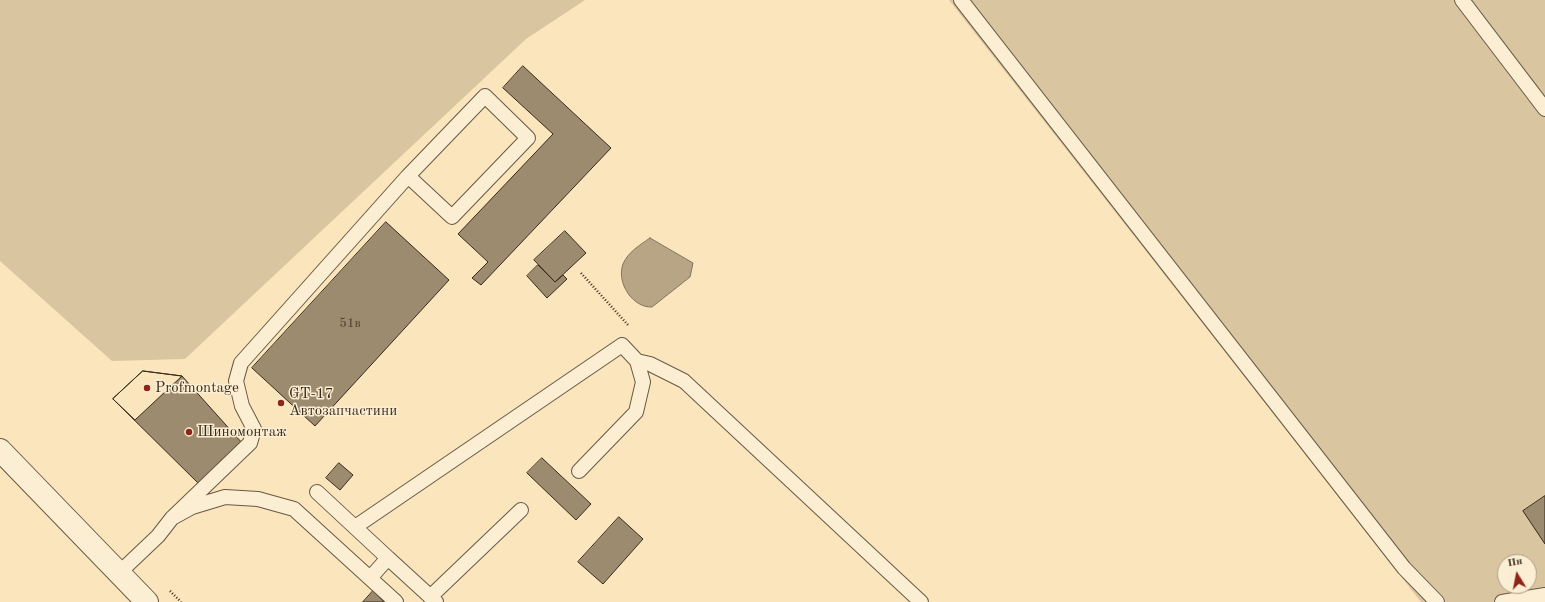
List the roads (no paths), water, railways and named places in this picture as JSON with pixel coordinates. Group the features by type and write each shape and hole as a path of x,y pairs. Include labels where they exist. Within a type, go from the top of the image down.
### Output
{"street":[{"path":"0,450 147,602"}],"lane":[{"path":"961,0 1404,568 1437,602"},
{"path":"1462,0 1545,109"},
{"path":"119,574 158,536 172,518 250,443 254,429 242,406 236,381 241,363 408,176 485,96 528,138 452,217 408,176"},
{"path":"355,527 622,345 637,361 643,382 636,412 579,471"},
{"path":"637,361 650,364 684,381 921,602"},
{"path":"317,492 433,600 521,510"},
{"path":"172,518 192,507 225,497 258,499 294,509 396,602"},
{"path":"370,578 388,558"},
{"path":"1502,602 1545,594"}],"place":[{"name":"Profmontage","path":"147,388"},
{"name":"GT-17 Автозапчастини","path":"281,403"},
{"name":"Шиномонтаж","path":"189,432"}]}
